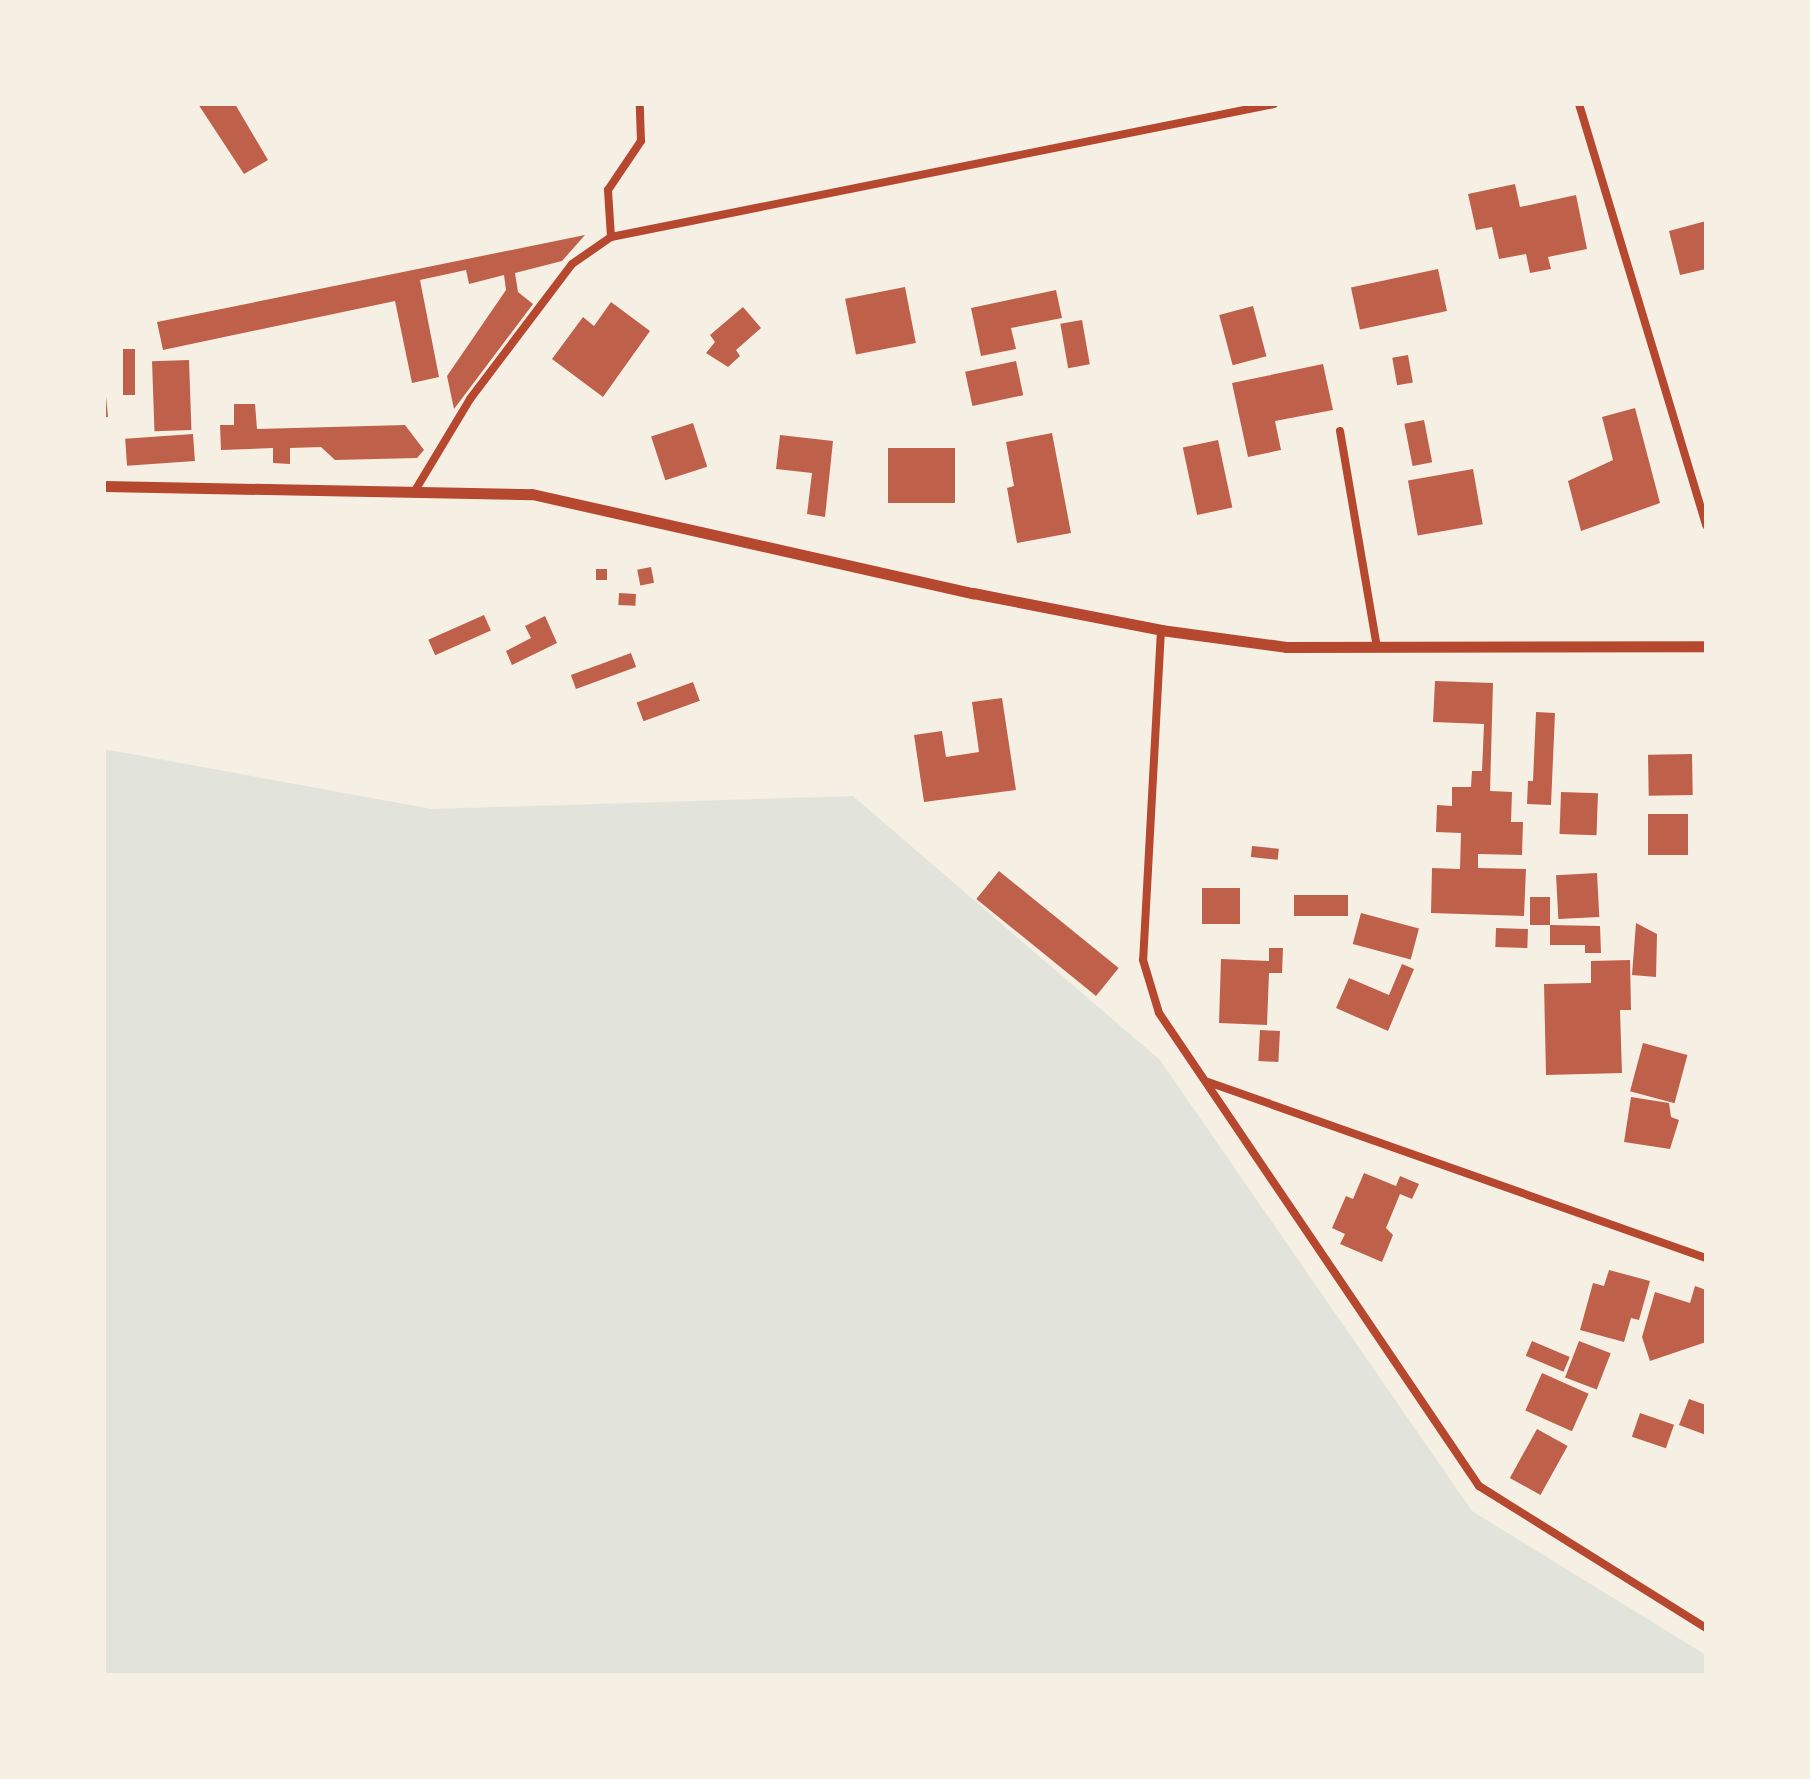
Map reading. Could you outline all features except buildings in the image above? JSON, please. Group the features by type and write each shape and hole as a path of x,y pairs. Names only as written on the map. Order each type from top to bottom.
{"street":[{"path":"611,237 608,190 641,141 640,104"},
{"path":"416,489 470,399 572,264 611,237 1274,104"},
{"path":"1579,104 1706,525"},
{"path":"1340,431 1377,647"},
{"path":"104,486 416,489 532,494 1161,630 1286,647 1591,643 1706,646"},
{"path":"1161,630 1143,960 1159,1013 1479,1486 1706,1628"},
{"path":"1207,1082 1706,1258"}],"shaded area":[{"path":"104,749 432,809 853,796 1160,1060 1472,1511 1706,1655 1706,1675 104,1675"}]}
